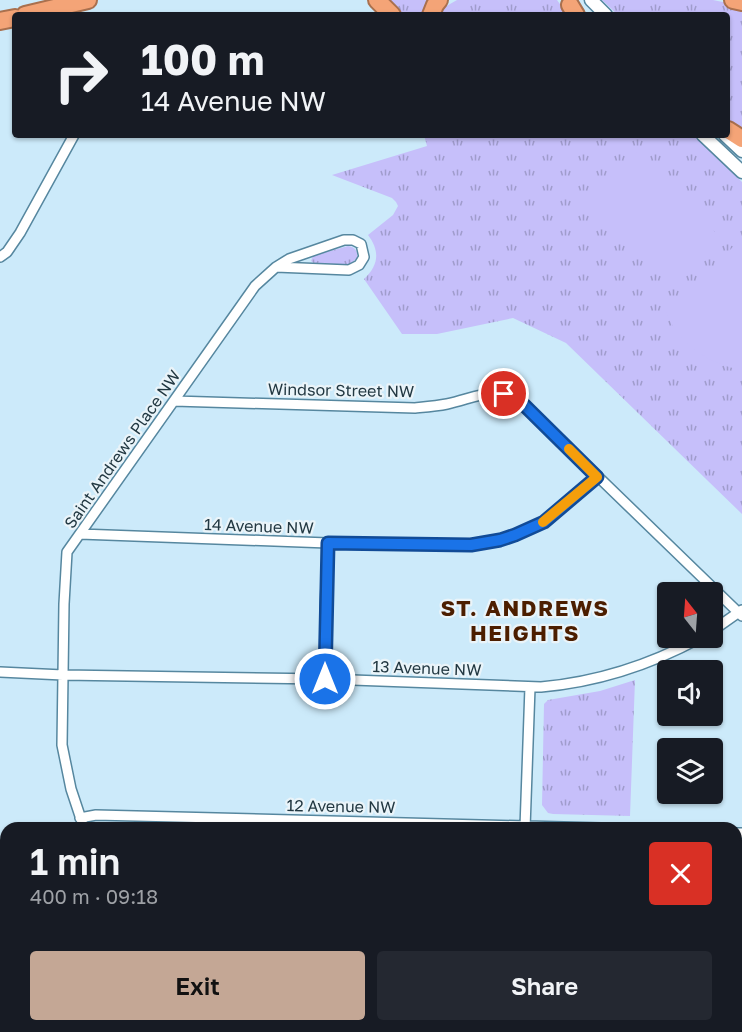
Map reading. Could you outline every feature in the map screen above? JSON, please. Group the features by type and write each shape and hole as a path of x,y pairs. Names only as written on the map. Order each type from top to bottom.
{"highway":[{"path":"38,12 88,0"},
{"path":"377,0 389,12"},
{"path":"733,0 742,2"}],"street":[{"path":"591,0 603,12"},
{"path":"0,257 7,252 20,232 72,138"},
{"path":"707,138 742,172"},
{"path":"728,138 742,151"},
{"name":"Saint Andrews Place NW","path":"82,822 71,789 62,745 67,552 255,286 276,267 289,259 344,240 353,240 361,244 364,257 359,265 349,270 276,267"},
{"name":"Windsor Street NW","path":"174,401 415,408 447,404 482,394 504,394 523,404 741,613"},
{"name":"14 Avenue NW","path":"80,534 328,543 471,545 500,540 544,522 597,477"},
{"path":"325,679 328,543"},
{"path":"723,624 741,613"},
{"name":"13 Avenue NW","path":"0,672 325,679 531,687 593,680 638,666 681,648"},
{"path":"525,822 531,687"},
{"name":"12 Avenue NW","path":"81,818 96,815 346,822"}],"green space":[{"path":"384,0 433,0 427,12 395,12"},
{"path":"457,0 557,0 566,12 441,12 443,8"},
{"path":"602,0 713,0 742,6 742,131 730,122 730,12 615,12"},
{"path":"425,138 697,138 742,182 742,514 566,343 513,318 437,334 402,334 364,279 373,268 376,258 375,247 368,235 393,215 398,206 392,198 332,175 427,146"},
{"path":"636,152 720,237 670,286 586,200"},
{"path":"742,238 742,370 717,363 694,349 679,334 666,313"},
{"path":"348,246 354,248 357,253 357,258 350,264 315,264 311,261 313,256"},
{"path":"635,680 630,816 548,813 542,805 544,704 548,700 600,691"}],"slow traffic":[{"path":"543,522 597,477 569,449"}],"district":[{"name":"ST. ANDREWS HEIGHTS","path":"525,620"}],"route":[{"path":"325,679 328,543 471,545 500,540 544,522 597,477 523,404 504,394"}]}
